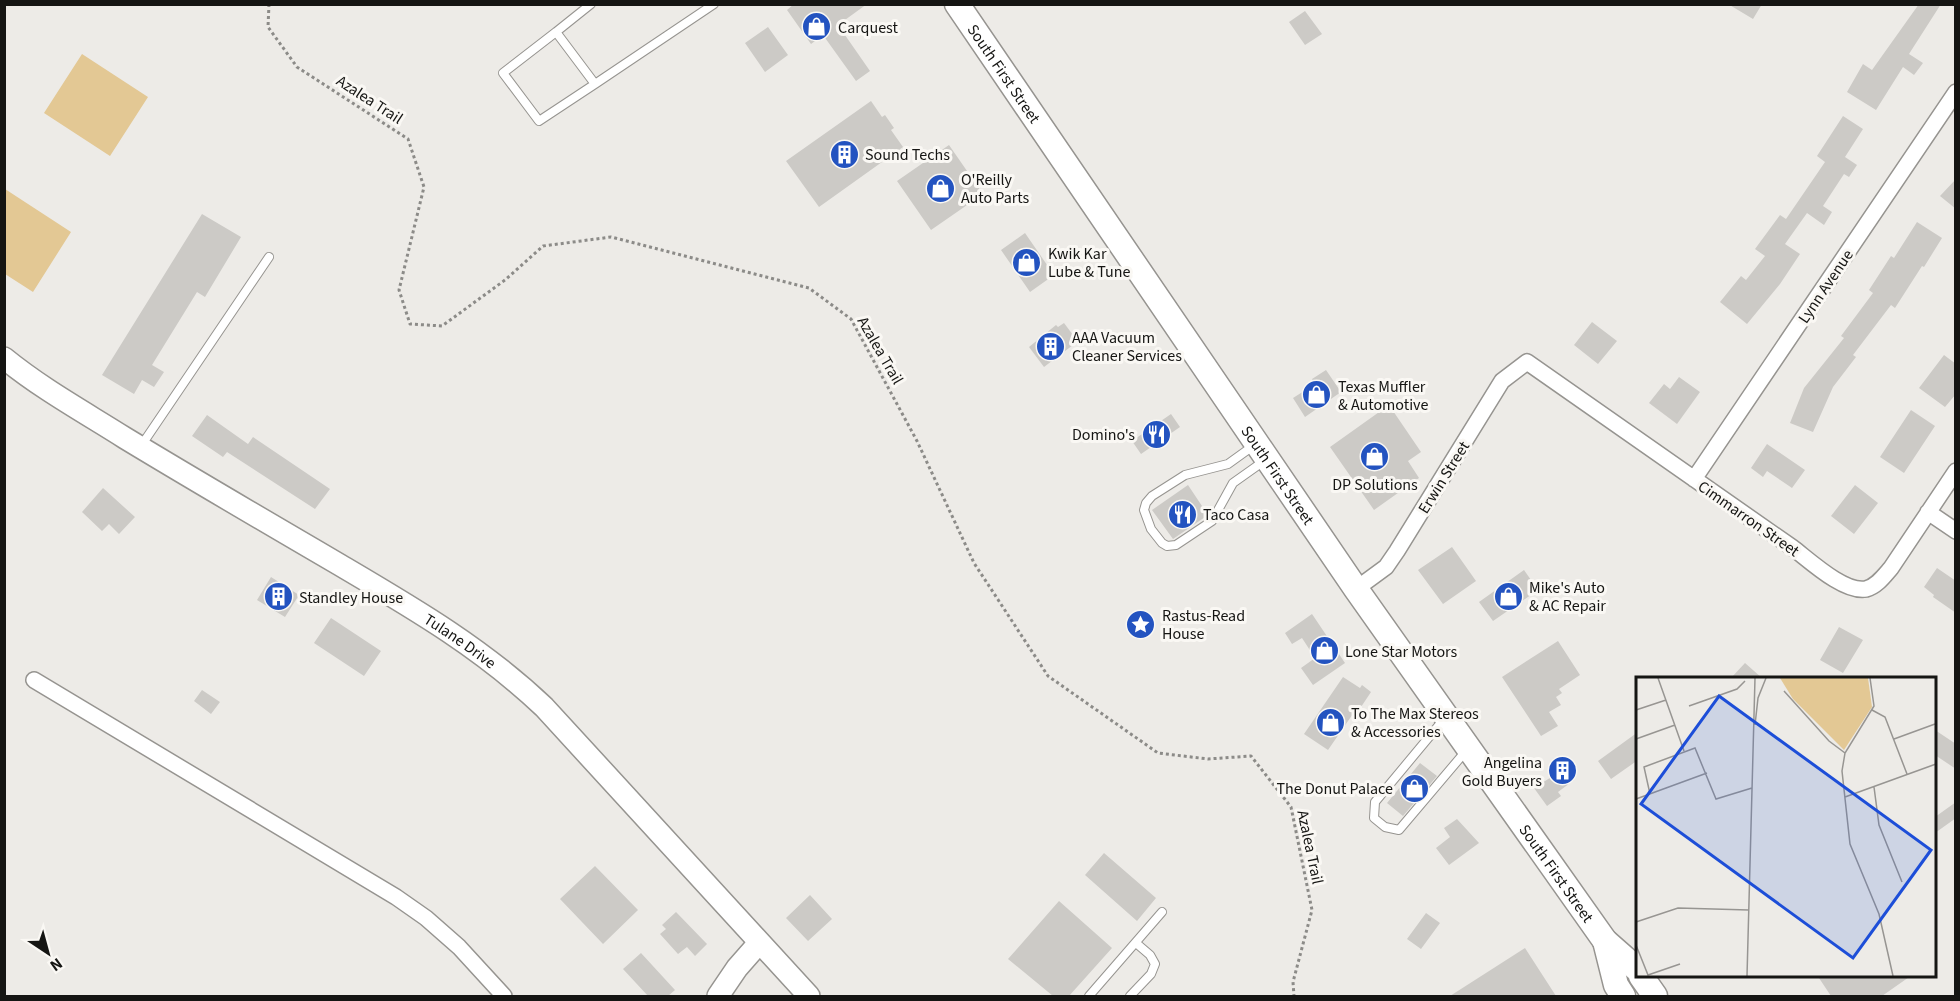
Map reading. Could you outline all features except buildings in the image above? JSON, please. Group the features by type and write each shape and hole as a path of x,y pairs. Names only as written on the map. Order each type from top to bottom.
{"main road":[{"name":"South First Street","path":"965,12 1356,589 1605,941 1636,968"},
{"name":"South First Street","path":"1605,941 1616,985 1623,996"},
{"path":"1642,977 1655,996"}],"street":[{"name":"Lynn Avenue","path":"1694,479 1953,102"},
{"name":"Tulane Drive","path":"4,358 34,382 140,447 457,635 518,682 544,707 809,996"},
{"name":"Cimmarron Street","path":"1527,362 1833,578 1853,587 1865,589 1880,581 1928,512"},
{"name":"Erwin Street","path":"1356,589 1386,567 1502,381 1527,362"},
{"path":"1956,471 1928,512 1956,531"},
{"path":"34,680 396,897 426,918 459,947 504,996"},
{"path":"718,996 737,968 759,943"}],"lane":[{"path":"591,4 503,73 539,121 714,4"},
{"path":"556,32 595,84"},
{"path":"140,447 269,257"},
{"path":"1263,451 1233,483 1212,521 1176,545 1167,546 1162,543 1151,529 1144,510 1152,496 1185,475 1228,464 1263,451"},
{"path":"1447,716 1375,802 1374,818 1385,827 1399,830 1469,747"},
{"path":"1089,996 1162,912"},
{"path":"1130,996 1151,974 1155,964 1150,954 1136,943"}],"path":[{"name":"Azalea Trail","path":"269,4 268,27 297,67 408,139 424,187 399,290 410,324 442,326 506,280 543,246 611,237 809,288 851,319 917,441 974,562 1048,675 1158,753 1208,759 1251,756 1291,807 1312,910 1293,982 1294,996"}],"shaded area":[{"path":"82,54 148,97 110,156 44,113"},
{"path":"5,189 71,232 33,292 5,274"}],"place":[{"name":"Carquest","path":"817,27"},
{"name":"Sound Techs","path":"844,154"},
{"name":"O'Reilly Auto Parts","path":"940,188"},
{"name":"Kwik Kar Lube & Tune","path":"1027,262"},
{"name":"AAA Vacuum Cleaner Services","path":"1051,346"},
{"name":"Texas Muffler & Automotive","path":"1317,395"},
{"name":"Domino's","path":"1156,434"},
{"name":"DP Solutions","path":"1375,456"},
{"name":"Taco Casa","path":"1182,514"},
{"name":"Mike's Auto & AC Repair","path":"1508,596"},
{"name":"Standley House","path":"278,597"},
{"name":"Rastus-Read House","path":"1141,624"},
{"name":"Lone Star Motors","path":"1324,651"},
{"name":"To The Max Stereos & Accessories","path":"1330,722"},
{"name":"Angelina Gold Buyers","path":"1563,771"},
{"name":"The Donut Palace","path":"1414,788"}]}
